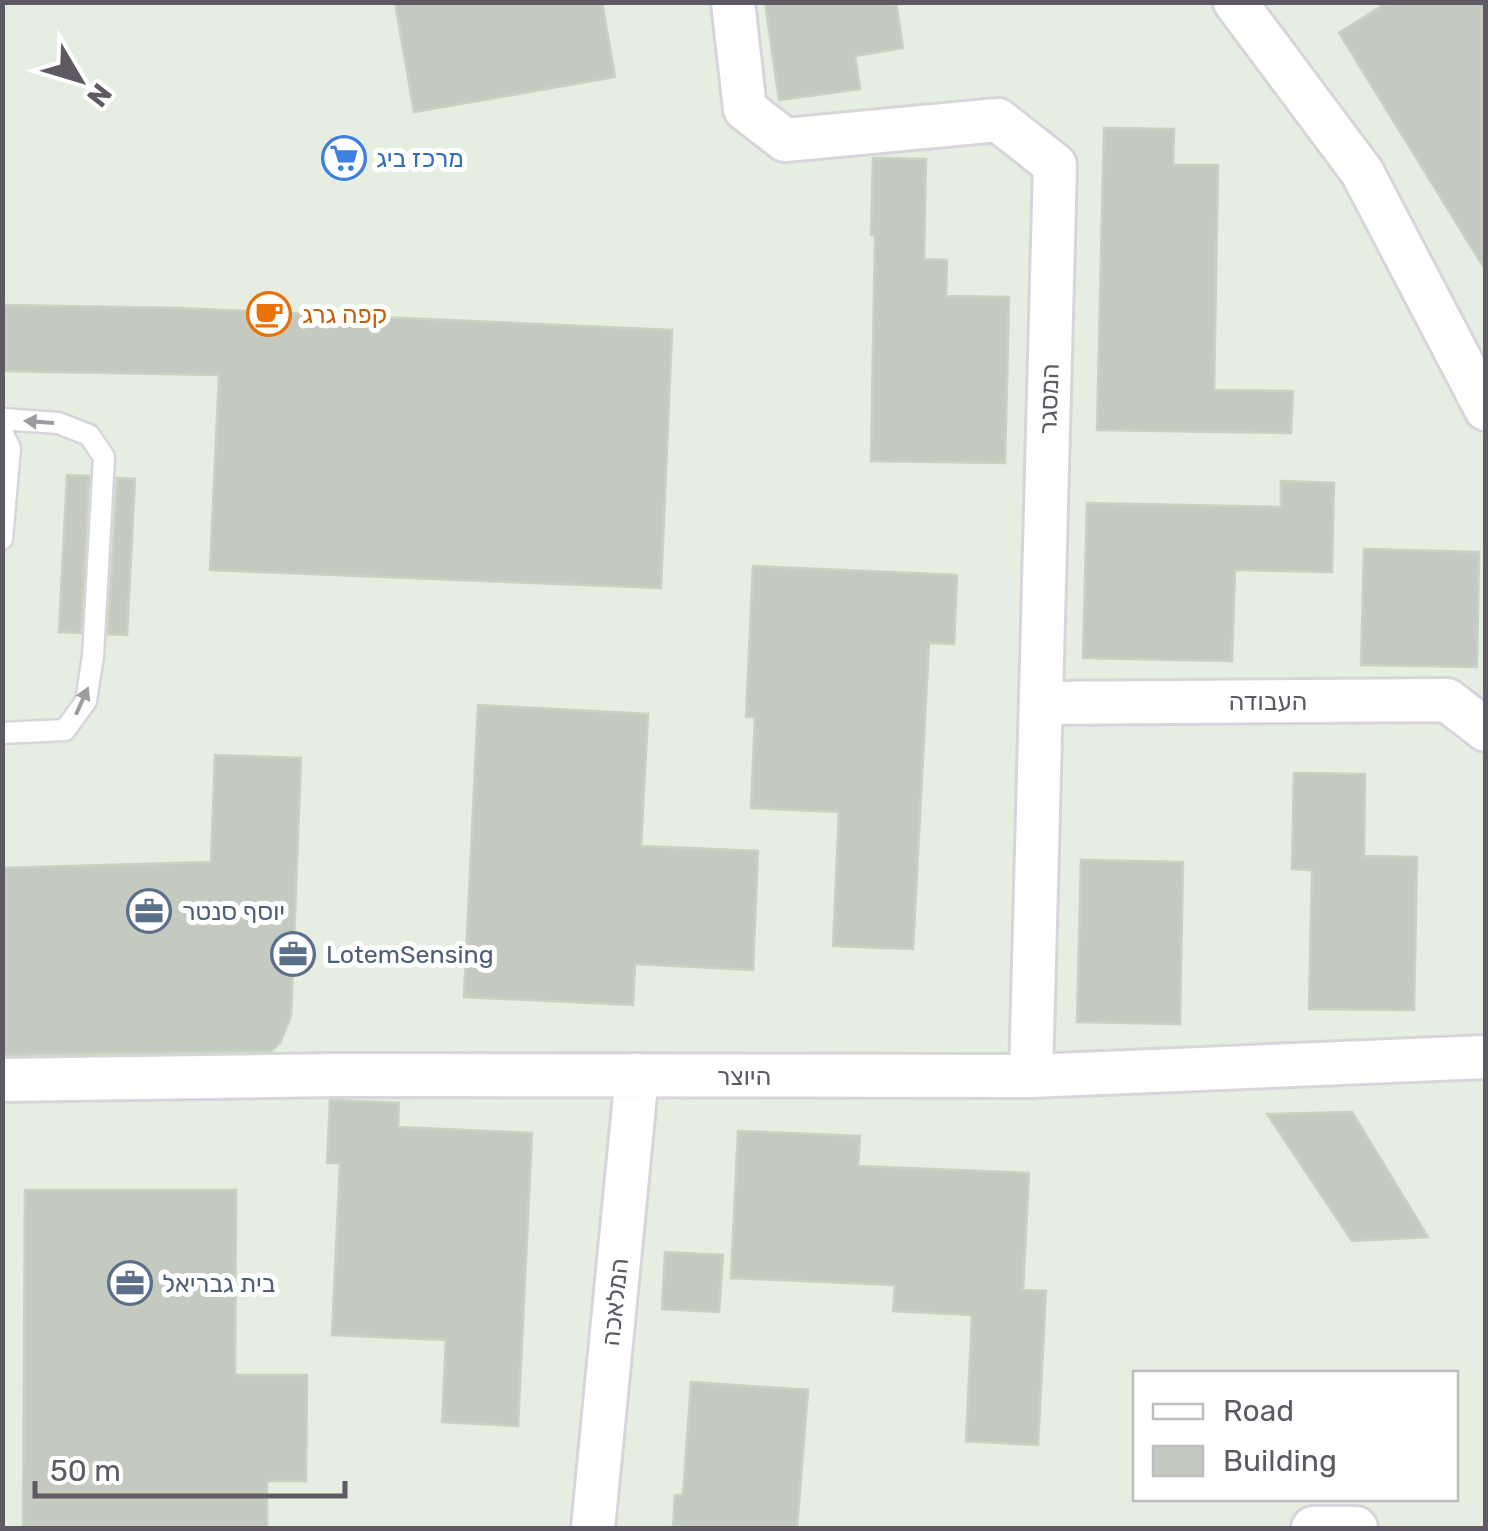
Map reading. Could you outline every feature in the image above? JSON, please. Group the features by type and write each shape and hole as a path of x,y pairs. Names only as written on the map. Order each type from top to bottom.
{"street":[{"name":"המסגר","path":"733,2 745,109 784,140 998,120 1055,166 1030,1076"},
{"path":"1236,2 1362,172 1486,408"},
{"name":"העבודה","path":"1040,702 1448,700 1486,730"},
{"name":"היוצר","path":"2,1080 337,1075 1030,1076 1486,1057"},
{"name":"המלאכה","path":"592,1528 637,1075"},
{"path":"1314,1528 1356,1528"}],"lane":[{"path":"2,419 58,424 89,436 104,457 93,656 86,701 65,730 2,733"},
{"path":"2,432 10,448 2,539"}],"building":[{"path":"395,2 602,2 615,77 414,112"},
{"path":"765,2 896,2 903,48 855,56 860,89 779,100"},
{"path":"1388,2 1486,2 1486,271 1339,33"},
{"path":"1104,128 1174,129 1173,165 1218,165 1214,390 1293,391 1291,433 1097,430"},
{"path":"873,158 926,159 924,259 947,260 946,296 1009,297 1005,463 871,461"},
{"path":"2,305 178,308 672,330 661,588 210,570 219,375 2,371"},
{"path":"67,475 89,476 81,633 59,632"},
{"path":"117,478 135,479 127,635 108,634"},
{"path":"1281,481 1334,483 1332,572 1235,570 1232,661 1083,658 1087,503 1281,507"},
{"path":"1364,549 1479,552 1477,667 1361,665"},
{"path":"753,566 957,575 954,644 929,643 913,949 833,946 839,812 751,808 755,717 746,717"},
{"path":"478,705 648,714 641,846 758,851 753,970 635,964 633,1005 464,997"},
{"name":"יוסף סנטר","path":"215,755 301,758 291,1016 280,1043 271,1051 2,1055 2,868 211,862"},
{"path":"1294,773 1365,774 1364,856 1417,857 1414,1010 1309,1009 1312,870 1292,869"},
{"path":"1081,860 1183,862 1180,1024 1077,1022"},
{"path":"330,1100 399,1103 398,1127 532,1133 518,1426 442,1422 446,1340 332,1335 340,1163 327,1163"},
{"path":"1352,1112 1428,1237 1352,1241 1267,1114"},
{"path":"738,1131 860,1136 858,1166 1029,1173 1023,1290 1046,1291 1038,1445 966,1441 972,1315 893,1311 895,1285 731,1278"},
{"name":"בית גבריאל","path":"25,1190 236,1190 235,1375 307,1375 306,1481 267,1481 267,1528 23,1528"},
{"path":"665,1252 723,1255 719,1312 662,1309"},
{"path":"691,1382 808,1390 797,1528 673,1528 675,1495 683,1495"}],"place":[{"name":"מרכז ביג","path":"344,158"},
{"name":"קפה גרג","path":"269,314"},
{"name":"יוסף סנטר","path":"149,911"},
{"name":"LotemSensing","path":"293,954"},
{"name":"בית גבריאל","path":"130,1283"}]}
